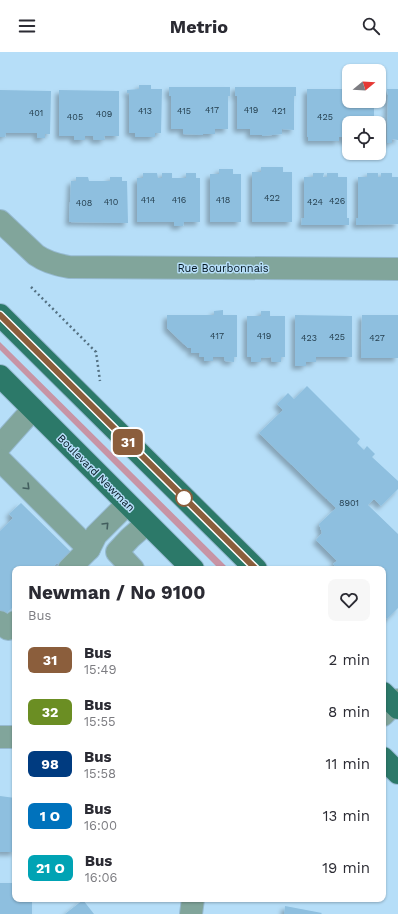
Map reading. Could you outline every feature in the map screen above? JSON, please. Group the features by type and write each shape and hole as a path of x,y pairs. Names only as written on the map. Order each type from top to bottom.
{"main road":[{"path":"0,315 253,566"},
{"name":"Boulevard Newman","path":"0,376 146,524 190,566"},
{"path":"386,761 398,773"}],"street":[{"name":"Rue Bourbonnais","path":"0,221 28,249 42,259 64,266 398,269"},
{"path":"0,446 33,409"},
{"path":"0,460 89,549"},
{"path":"72,566 89,549 96,535 127,504"},
{"path":"130,566 117,552 146,524"},
{"path":"0,622 8,629 12,625"},
{"path":"0,737 12,737"},
{"path":"191,914 193,902"}],"path":[{"path":"31,287 96,352 101,385"}],"shaded area":[{"path":"0,342 226,566 216,566 0,350"}],"building":[{"path":"139,85 151,85 151,89 162,89 161,133 155,133 155,137 135,137 135,133 129,133 129,93 127,93 127,90 139,89"},
{"path":"169,87 230,87 230,96 228,96 228,129 215,129 215,134 203,135 183,134 183,129 171,129 171,96 169,96"},
{"path":"235,87 296,87 296,96 294,96 294,130 282,129 282,134 262,136 250,135 250,129 237,129 237,96 235,96"},
{"path":"307,89 342,89 342,108 374,108 374,116 342,116 342,137 339,137 339,141 308,141"},
{"path":"387,89 398,89 398,140 392,139 392,143 387,143"},
{"path":"0,90 51,91 50,134 45,134 45,138 37,138 37,133 6,133 5,137 0,137"},
{"path":"59,90 119,91 119,136 104,136 105,140 94,140 93,136 85,136 85,140 74,140 74,136 59,136"},
{"path":"261,167 283,167 283,172 292,172 292,222 252,222 252,172 261,172"},
{"path":"219,169 233,169 233,174 241,174 241,222 210,222 210,174 219,174"},
{"path":"143,173 157,173 158,178 162,178 162,173 172,173 172,178 186,178 186,173 196,173 196,178 200,178 200,222 184,222 183,226 174,226 174,222 137,222 137,178 143,178"},
{"path":"313,173 324,173 323,177 327,177 327,173 338,173 338,177 347,177 347,218 349,218 349,225 301,225 302,218 304,218 304,177 313,177"},
{"path":"367,173 378,173 378,177 381,177 381,173 392,173 392,177 398,177 398,224 356,225 356,218 358,218 358,177 367,177"},
{"path":"76,177 88,177 89,181 110,181 110,177 122,177 122,181 127,181 128,223 69,222 71,181 76,181"},
{"path":"223,310 223,315 237,315 237,357 234,357 234,362 225,361 224,357 213,357 213,361 204,361 204,357 199,357 200,353 191,353 191,348 188,348 167,328 167,315 214,315 214,311"},
{"path":"261,311 270,311 270,316 285,316 285,357 281,357 281,362 272,362 271,357 261,358 261,362 251,362 251,357 247,357 247,316 261,316"},
{"path":"295,315 352,316 352,357 316,357 316,362 306,362 306,366 295,366"},
{"path":"362,315 398,315 398,358 361,358"},
{"path":"307,386 360,439 357,443 364,450 367,446 375,454 372,457 398,481 398,489 381,506 374,499 368,505 398,534 398,608 387,619 386,566 335,566 333,564 337,561 316,540 322,533 319,524 336,508 259,433 283,410 277,404 288,393 294,399"},
{"path":"21,503 73,554 60,566 57,563 54,566 12,566 12,608 4,616 0,612 0,531 13,518 9,514"},
{"path":"0,796 12,798 12,852 0,852"},
{"path":"0,883 12,883 12,902 32,902 32,914 0,914"},
{"path":"80,902 85,902 94,914 65,914"},
{"path":"285,906 322,913 284,914"}],"bus line":[{"name":"31","path":"0,315 253,566"}]}
